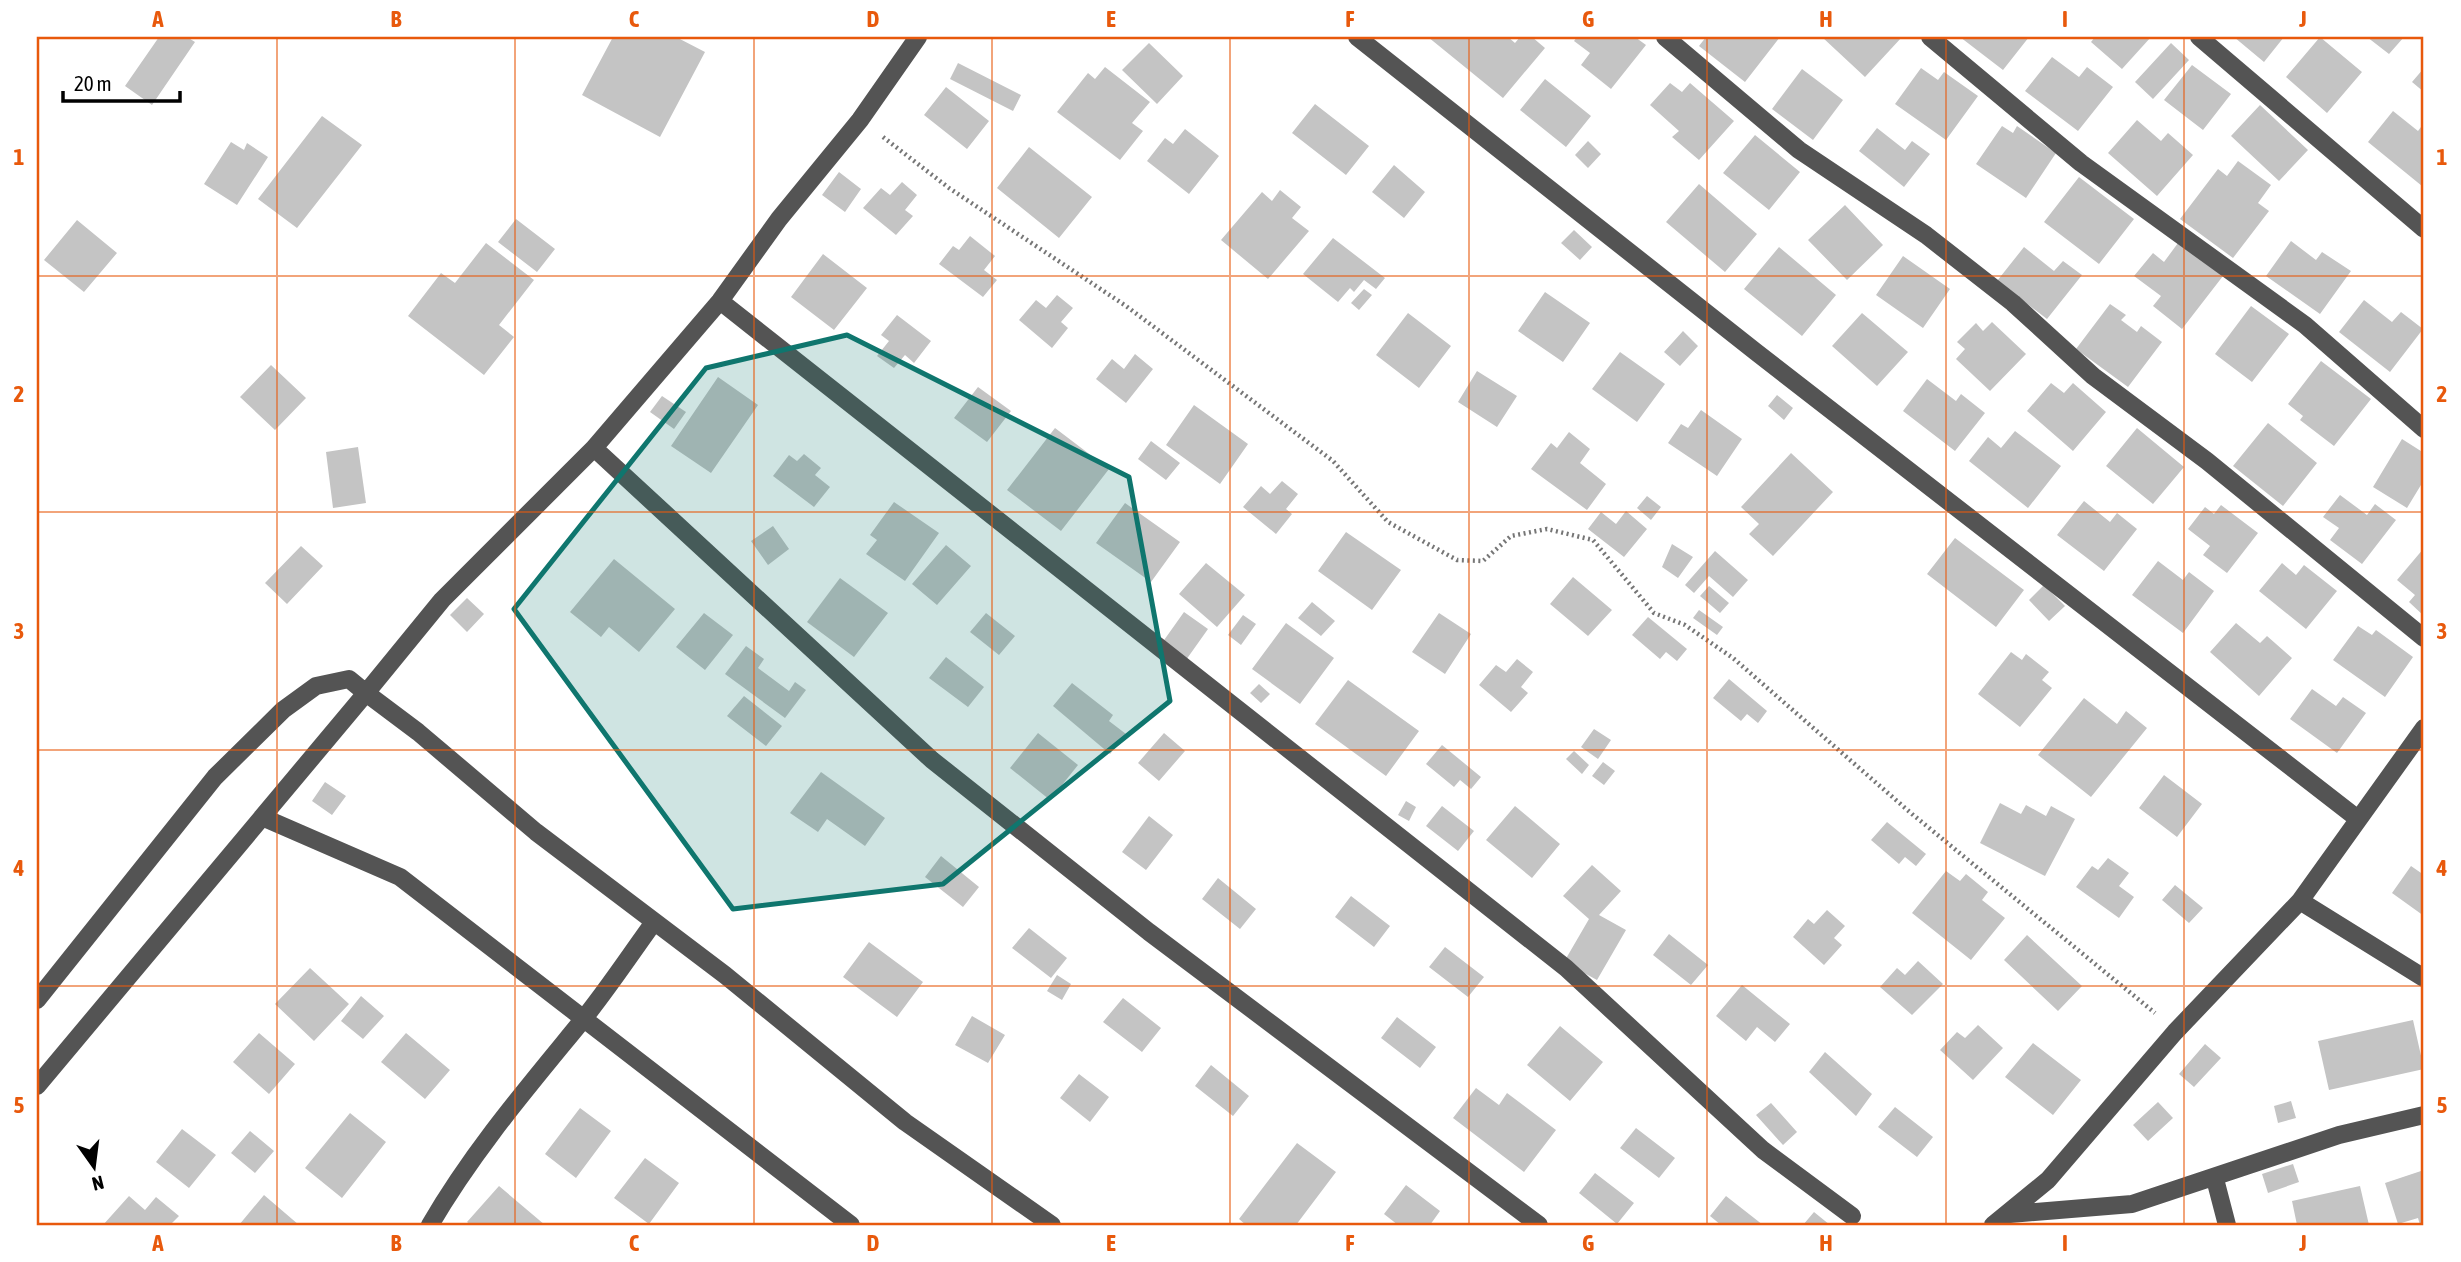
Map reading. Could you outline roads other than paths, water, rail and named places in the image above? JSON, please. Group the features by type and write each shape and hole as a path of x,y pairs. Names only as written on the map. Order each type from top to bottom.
{"street":[{"path":"37,1086 442,600 594,448 720,301 779,219 860,120 918,37"},
{"path":"1357,37 1756,352 2358,819"},
{"path":"1665,37 1800,150 1926,235 2013,303 2093,376 2207,461 2424,638"},
{"path":"1930,37 2081,163 2305,325 2424,429"},
{"path":"2199,37 2424,229"},
{"path":"720,301 1566,968 1763,1150 1852,1216"},
{"path":"594,448 932,760 1149,932 1486,1188 1539,1225"},
{"path":"37,1000 215,778 283,710 316,686 349,679 418,732 536,832 654,922 905,1122 1052,1225"},
{"path":"1993,1225 2010,1214 2048,1180 2175,1032 2300,901 2424,728"},
{"path":"262,817 400,877 851,1225"},
{"path":"2300,901 2424,978"},
{"path":"430,1225 456,1180 512,1104 583,1020 654,922"},
{"path":"2010,1214 2132,1204 2214,1179 2339,1135 2424,1115"},
{"path":"2214,1179 2227,1225"}]}
